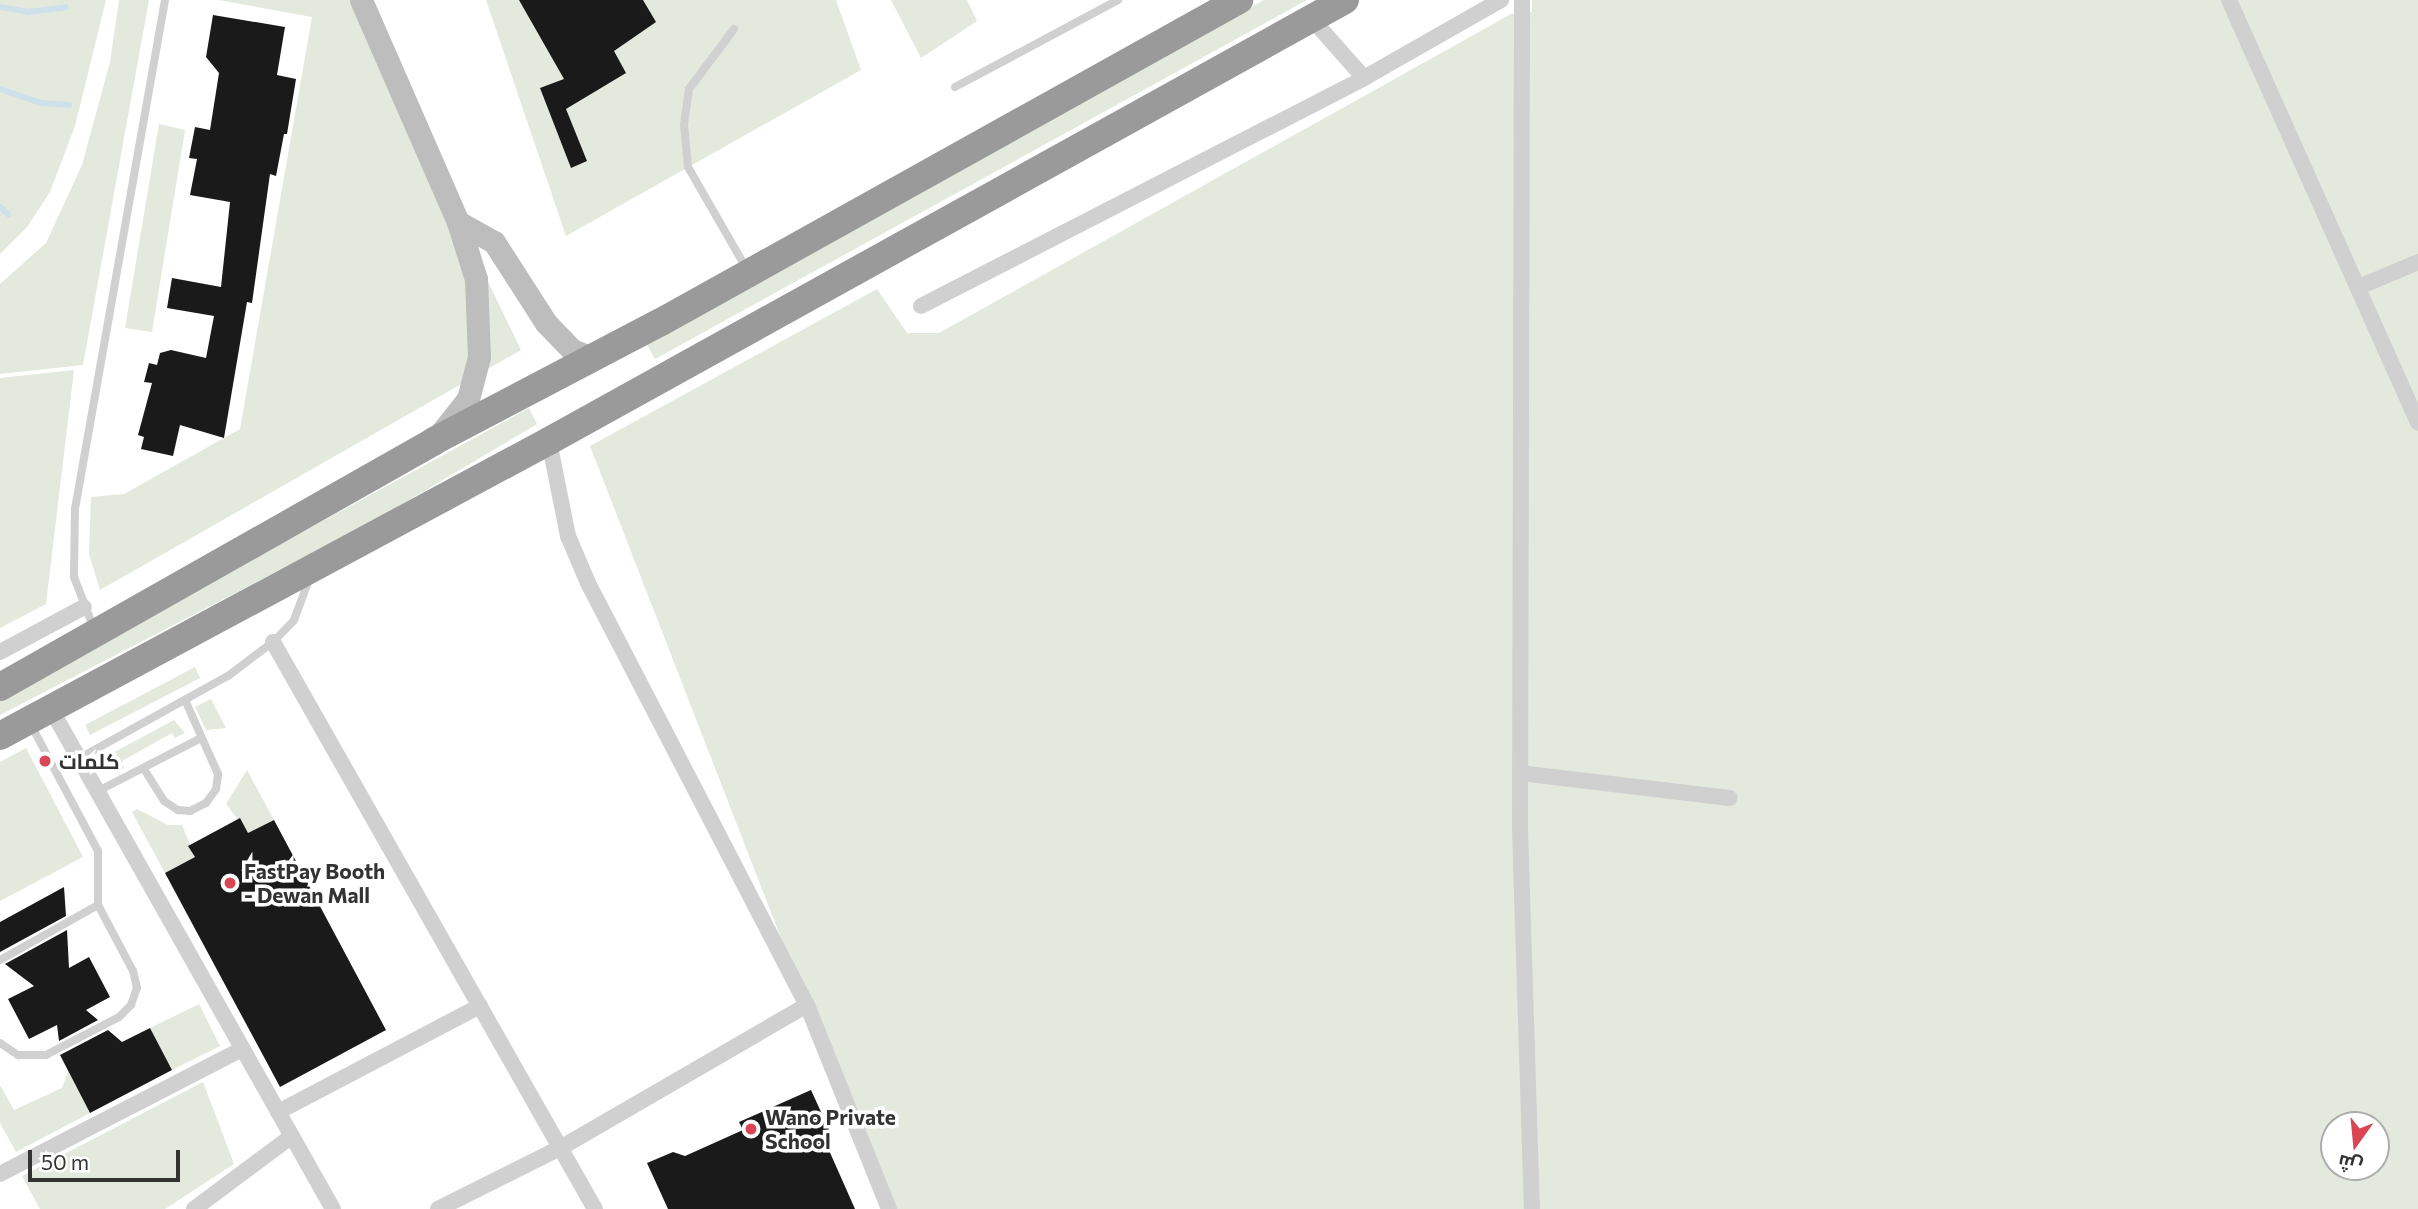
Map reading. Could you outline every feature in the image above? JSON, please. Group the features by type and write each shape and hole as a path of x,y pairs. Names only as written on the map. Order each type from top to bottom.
{"highway":[{"path":"0,736 549,441 1345,0"},
{"path":"0,687 97,635 434,441 750,273 1223,4"}],"street":[{"path":"361,0 458,222 476,278 479,357 468,399 434,441"},
{"path":"921,306 1364,78 1501,0"},
{"path":"1522,0 1520,773 1532,1209"},
{"path":"2229,0 2418,423"},
{"path":"1311,19 1364,78"},
{"path":"458,222 494,242 546,323 572,350 592,358"},
{"path":"2359,287 2418,262"},
{"path":"549,441 568,536 588,583 807,1005 889,1209"},
{"path":"0,652 84,607"},
{"path":"273,642 595,1209"},
{"path":"39,715 78,759 98,791 334,1209"},
{"path":"1520,773 1730,798"},
{"path":"438,1209 562,1147 807,1005"},
{"path":"278,1112 480,1006"},
{"path":"0,1174 242,1049"},
{"path":"194,1209 292,1136"}],"lane":[{"path":"97,635 74,577 75,509 165,0"},
{"path":"955,87 1118,0"},
{"path":"734,29 689,89 684,125 688,167 750,273"},
{"path":"78,759 185,700 273,642 301,607 313,567"},
{"path":"144,769 164,801 177,810 190,811 205,803 216,789 218,774 199,739 185,700"},
{"path":"0,1043 18,1055 46,1055 119,1017 131,1005 137,988 134,971 98,905 98,851 39,715"},
{"path":"98,791 199,739"},
{"path":"0,960 98,905"}],"shaded area":[{"path":"0,0 106,0 75,126 50,192 27,227 0,254"},
{"path":"119,0 149,0 83,365 0,374 0,284 46,243 82,165 110,62"},
{"path":"218,0 352,0 521,350 100,590 89,554 91,497 124,494 240,429 312,17"},
{"path":"486,0 836,0 861,70 566,236"},
{"path":"891,0 967,0 977,21 921,58"},
{"path":"1264,0 1307,0 655,359 646,343"},
{"path":"1532,0 2418,0 2418,1209 892,1209 807,1005 590,446 877,289 907,333 939,333 1511,14 1532,12"},
{"path":"159,124 185,130 152,332 125,328"},
{"path":"74,370 46,604 0,628 0,378"},
{"path":"529,408 537,424 372,522 0,715 0,698"},
{"path":"195,667 200,678 90,735 85,725"},
{"path":"211,699 226,728 206,730 195,707"},
{"path":"174,720 185,733 175,738 172,733 122,761 124,768 115,772 107,756"},
{"path":"26,748 83,857 0,901 0,762"},
{"path":"247,770 274,820 248,833 226,804"},
{"path":"137,809 168,825 182,825 195,857 165,873 132,812"},
{"path":"199,1004 220,1046 172,1070 150,1028"},
{"path":"68,1071 90,1113 16,1152 0,1123 0,1085 14,1110 62,1088"},
{"path":"203,1082 234,1164 165,1209 40,1209 22,1176"}],"building":[{"path":"519,0 643,0 656,22 614,51 626,73 566,109 587,161 571,168 540,88 564,79"},
{"path":"213,15 285,27 277,75 296,79 287,134 284,134 276,176 270,174 252,303 247,302 224,438 180,425 173,456 141,449 144,437 138,435 152,383 144,382 149,363 157,365 160,353 171,350 206,358 214,316 167,308 172,278 221,287 230,202 190,195 197,159 189,158 195,127 210,130 219,73 206,57"},
{"path":"240,818 248,833 274,820 386,1030 280,1087 165,873 195,857 188,846"},
{"path":"64,887 66,916 0,952 0,922"},
{"path":"67,930 69,968 89,957 110,997 86,1010 98,1020 59,1041 57,1025 29,1039 8,999 34,986 5,964"},
{"path":"150,1028 172,1070 90,1113 60,1055 108,1030 122,1042"},
{"path":"811,1090 832,1136 824,1139 855,1209 668,1209 647,1163 673,1152 685,1156 743,1130 739,1122"}],"waterway":[{"path":"0,7 28,12 66,7"},
{"path":"0,89 41,103 69,105"},
{"path":"0,207 8,214"}],"place":[{"name":"كلمات","path":"45,761"},
{"name":"FastPay Booth - Dewan Mall","path":"230,883"},
{"name":"Wano Private School","path":"751,1129"}]}
